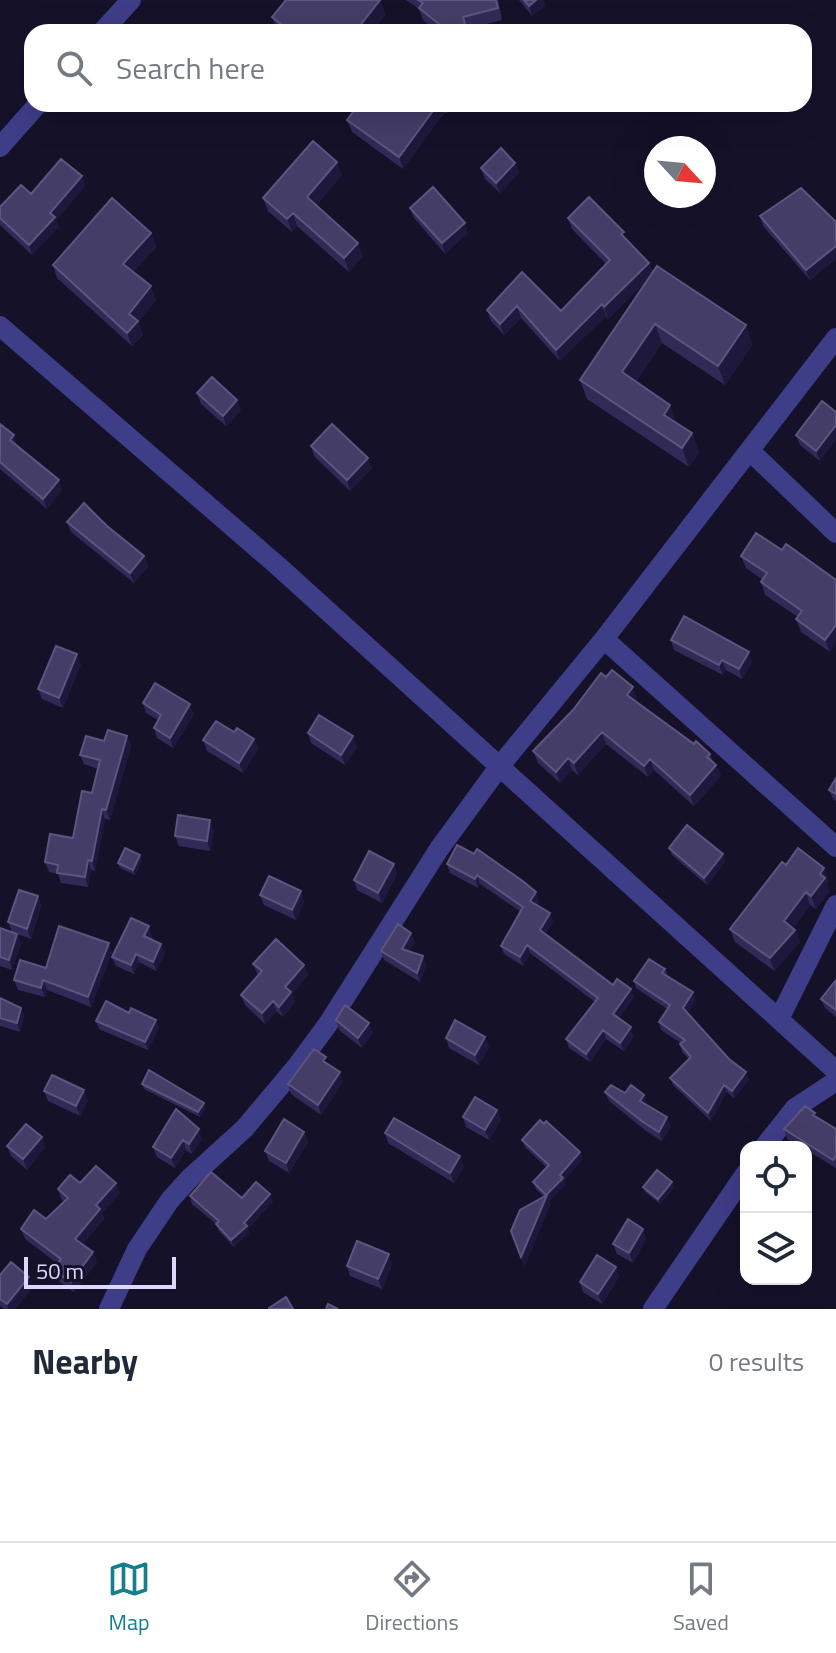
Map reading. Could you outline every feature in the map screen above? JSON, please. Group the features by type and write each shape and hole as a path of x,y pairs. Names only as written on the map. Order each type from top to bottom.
{"street":[{"path":"109,24 131,0"},
{"path":"0,147 31,112"},
{"path":"0,326 278,566 836,1071"},
{"path":"109,1309 137,1249 170,1200 245,1128 297,1066 328,1024 439,849 499,767 604,639 836,338"},
{"path":"750,451 836,533"},
{"path":"604,639 836,847"},
{"path":"779,1019 836,905"},
{"path":"769,1141 795,1108 836,1081"},
{"path":"653,1309 740,1182"}],"building":[{"path":"286,0 380,0 361,24 281,24 272,17"},
{"path":"418,0 496,0 498,8 463,17 465,24 439,24 419,8 423,3"},
{"path":"353,112 432,112 399,157 347,120"},
{"path":"313,141 337,162 307,197 358,243 344,258 293,213 287,219 263,198"},
{"path":"501,148 515,163 496,183 481,168"},
{"path":"61,159 82,176 50,213 55,217 29,245 0,218 0,207 21,185 31,194"},
{"path":"433,187 465,223 442,243 410,208"},
{"path":"801,188 836,222 836,246 806,270 760,216"},
{"path":"589,197 649,263 556,350 517,306 500,324 487,310 522,272 561,311 610,260 568,218"},
{"path":"112,198 151,233 123,264 151,286 129,314 138,321 127,333 53,265"},
{"path":"657,266 746,325 718,366 655,324 622,372 670,405 664,415 692,433 682,448 580,380"},
{"path":"212,377 237,400 223,416 197,393"},
{"path":"822,401 836,412 836,425 816,451 796,435"},
{"path":"0,424 14,435 10,440 59,480 43,499 0,462"},
{"path":"332,424 368,458 347,480 311,446"},
{"path":"84,503 144,556 130,573 67,522"},
{"path":"756,533 782,550 786,544 836,580 836,625 825,640 796,619 802,611 761,582 767,573 741,556"},
{"path":"684,616 749,652 739,669 722,660 719,665 671,640"},
{"path":"56,646 77,654 59,698 38,689"},
{"path":"612,670 633,687 627,695 694,744 696,741 710,754 707,757 716,765 690,795 650,759 644,766 602,732 574,763 568,758 556,772 533,751 573,710 601,673 606,677"},
{"path":"155,683 190,704 170,738 154,728 161,715 143,703"},
{"path":"319,715 353,736 341,755 308,733"},
{"path":"216,721 234,732 237,728 254,739 239,763 203,740"},
{"path":"108,730 127,736 106,810 102,809 92,861 88,860 85,877 57,873 58,865 45,862 50,834 73,838 82,791 92,793 100,760 80,755 86,736 104,741"},
{"path":"836,778 836,794 829,790"},
{"path":"178,815 210,820 207,841 175,836"},
{"path":"687,825 723,854 704,878 669,848"},
{"path":"457,845 474,854 477,849 524,882 536,892 530,901 550,913 540,930 613,985 617,979 631,989 613,1014 631,1027 620,1043 603,1030 586,1054 566,1039 598,998 527,945 520,957 501,946 523,907 477,875 475,879 447,864"},
{"path":"125,848 140,855 133,870 118,863"},
{"path":"798,848 824,868 820,874 825,878 811,896 806,892 784,921 795,930 770,958 730,929 782,862 786,865"},
{"path":"369,851 394,864 378,893 354,880"},
{"path":"269,876 301,891 292,910 260,895"},
{"path":"19,890 38,896 27,929 8,922"},
{"path":"131,918 149,926 144,936 161,944 153,962 136,954 131,965 112,957"},
{"path":"398,924 411,933 402,949 423,956 417,973 381,951"},
{"path":"59,926 109,943 88,997 43,980 41,988 14,980 20,960 46,968"},
{"path":"0,928 17,934 9,960 0,957"},
{"path":"276,939 304,965 285,987 291,992 279,1007 273,1001 262,1013 241,995 262,971 253,964"},
{"path":"649,959 665,969 662,973 693,992 683,1008 729,1059 746,1072 732,1091 724,1085 708,1113 670,1078 691,1057 680,1044 685,1040 659,1022 670,1005 634,981"},
{"path":"836,980 836,1010 821,999"},
{"path":"0,998 21,1008 17,1023 0,1018"},
{"path":"106,1001 129,1013 131,1008 156,1020 145,1042 96,1021"},
{"path":"345,1005 369,1023 358,1038 336,1020"},
{"path":"455,1020 485,1037 475,1055 446,1038"},
{"path":"314,1049 326,1057 323,1061 340,1072 318,1105 288,1084"},
{"path":"149,1070 204,1103 198,1112 142,1084"},
{"path":"52,1075 84,1090 76,1106 44,1091"},
{"path":"611,1085 625,1093 631,1085 644,1095 640,1101 667,1117 659,1132 605,1092"},
{"path":"475,1097 497,1110 485,1130 463,1117"},
{"path":"805,1106 815,1113 813,1115 836,1129 836,1156 833,1160 812,1147 812,1141 803,1141 784,1129"},
{"path":"176,1109 199,1129 189,1144 183,1140 171,1158 153,1147"},
{"path":"394,1118 460,1156 450,1173 385,1133"},
{"path":"284,1119 304,1132 286,1163 265,1151"},
{"path":"540,1120 544,1124 546,1121 580,1152 560,1175 563,1178 546,1195 533,1182 549,1165 522,1140"},
{"path":"26,1124 42,1137 23,1159 7,1146"},
{"path":"96,1166 116,1183 96,1205 100,1209 75,1239 93,1252 71,1282 53,1270 61,1259 21,1229 34,1210 46,1219 68,1198 58,1189 70,1175 80,1183"},
{"path":"657,1170 672,1182 658,1199 643,1187"},
{"path":"211,1172 242,1198 256,1182 270,1194 244,1223 247,1226 231,1240 216,1224 219,1221 190,1196"},
{"path":"547,1195 521,1257 511,1231 520,1210"},
{"path":"628,1219 643,1229 629,1253 613,1244"},
{"path":"357,1241 389,1254 378,1279 347,1266"},
{"path":"597,1255 616,1267 598,1294 580,1282"},
{"path":"11,1262 29,1277 7,1304 0,1299 0,1275"},
{"path":"286,1297 293,1309 269,1309 269,1308"}]}
